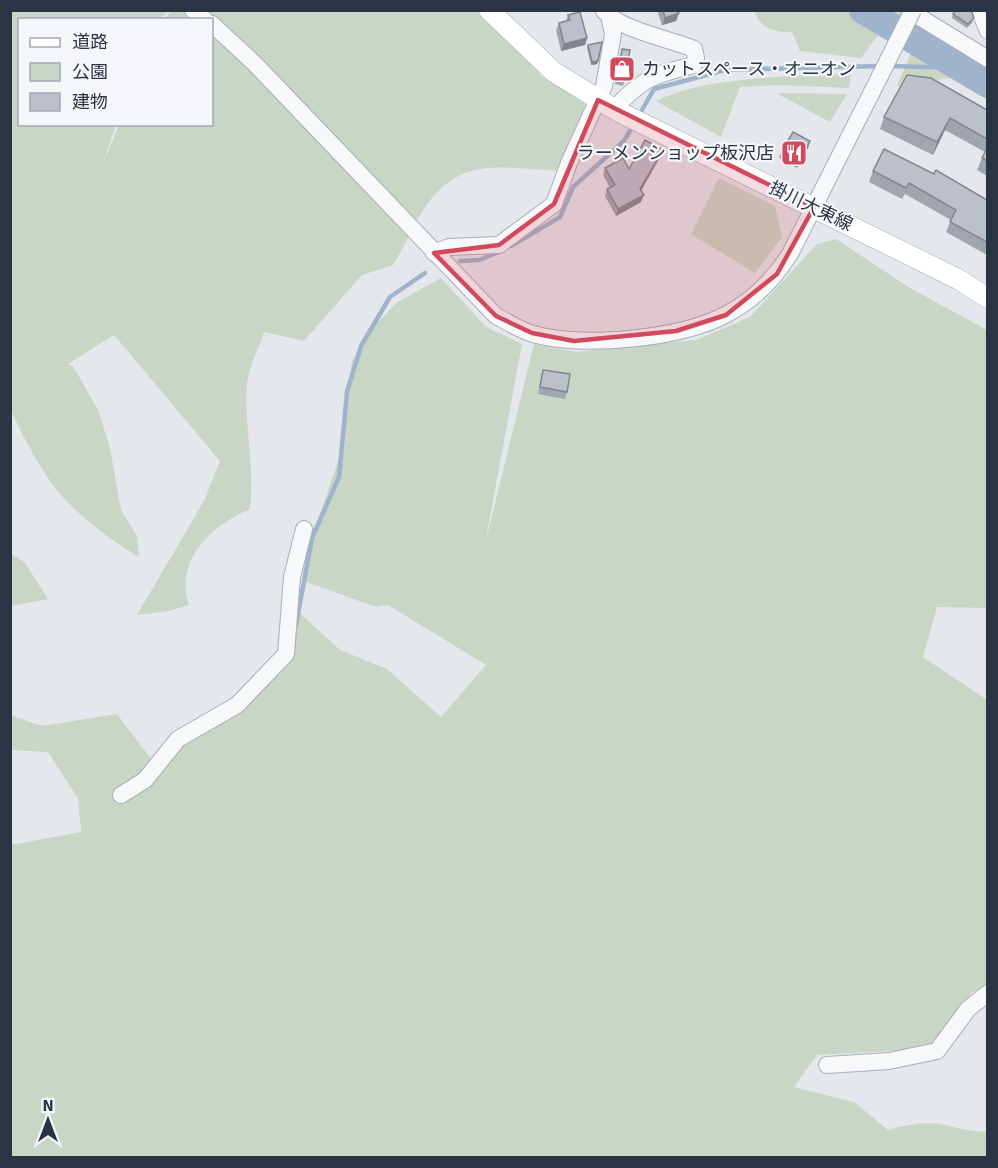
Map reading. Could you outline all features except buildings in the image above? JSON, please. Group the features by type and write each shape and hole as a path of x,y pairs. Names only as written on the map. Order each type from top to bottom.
{"main road":[{"name":"掛川大東線","path":"489,10 554,72 610,107 958,279 987,298"}],"street":[{"path":"213,25 255,64 496,316 532,333 574,341 630,339 681,330 726,315 752,298 777,274 814,207 911,10 987,59"},
{"path":"979,10 987,31"},
{"path":"606,14 613,34 611,57 604,86 610,107"},
{"path":"434,253 449,248 500,245 554,204 569,163 610,107 642,81 657,74 694,65 696,58 694,49 606,14"},
{"path":"122,795 145,780 178,739 237,705 286,654 292,577 304,529"},
{"path":"827,1065 889,1061 937,1052 968,1009 987,993"}],"highlighted area":[{"path":"598,100 814,207 777,274 726,315 676,331 574,341 532,333 496,316 434,253 499,245 554,204"}],"green space":[{"path":"10,11 168,11 162,18 18,18 18,126 116,126 103,163 119,126 213,126 213,18 165,18 172,11 479,11 543,77 584,103 585,108 559,171 498,168 464,173 434,195 420,215 393,265 362,275 304,341 264,332 247,385 250,509 222,525 199,546 191,560 187,574 186,589 189,605 169,611 137,615 204,501 220,461 114,335 68,364 73,366 98,410 110,448 121,510 137,536 139,557 99,530 63,497 34,455 11,410"},
{"path":"754,11 895,11 987,67 987,99 950,78 897,86 913,48 881,31 861,58 800,51 792,32 764,26"},
{"path":"851,74 849,88 777,85 740,87 721,137 656,101 676,93 724,82"},
{"path":"776,93 847,94 830,122"},
{"path":"719,178 775,206 782,237 755,273 691,234"},
{"path":"836,239 910,288 987,330 987,608 937,607 923,657 987,700 987,987 972,992 931,1049 817,1055 794,1087 854,1102 888,1130 931,1123 971,1131 987,1131 987,1157 11,1157 11,845 81,832 78,798 48,752 11,750 10,715 42,726 117,714 151,759 237,705 286,655 291,605 340,650 387,669 441,717 486,665 388,605 376,607 306,582 309,547 339,458 352,361 369,332 396,303 441,278 486,327 522,344 485,544 534,344 576,352 696,340 750,317 817,244"},
{"path":"10,553 25,563 48,599 11,606"}],"waterway":[{"path":"863,10 988,84"},
{"path":"638,117 654,89 725,70 881,66"},
{"path":"889,66 961,68"},
{"path":"511,246 560,217 573,187 624,141 634,124"},
{"path":"460,261 479,260 501,251"},
{"path":"296,625 312,538 339,477 347,392 361,346 390,297 425,273"}],"place":[{"name":"カットスペース・オニオン","path":"622,69"},
{"name":"ラーメンショップ板沢店","path":"794,153"}]}
